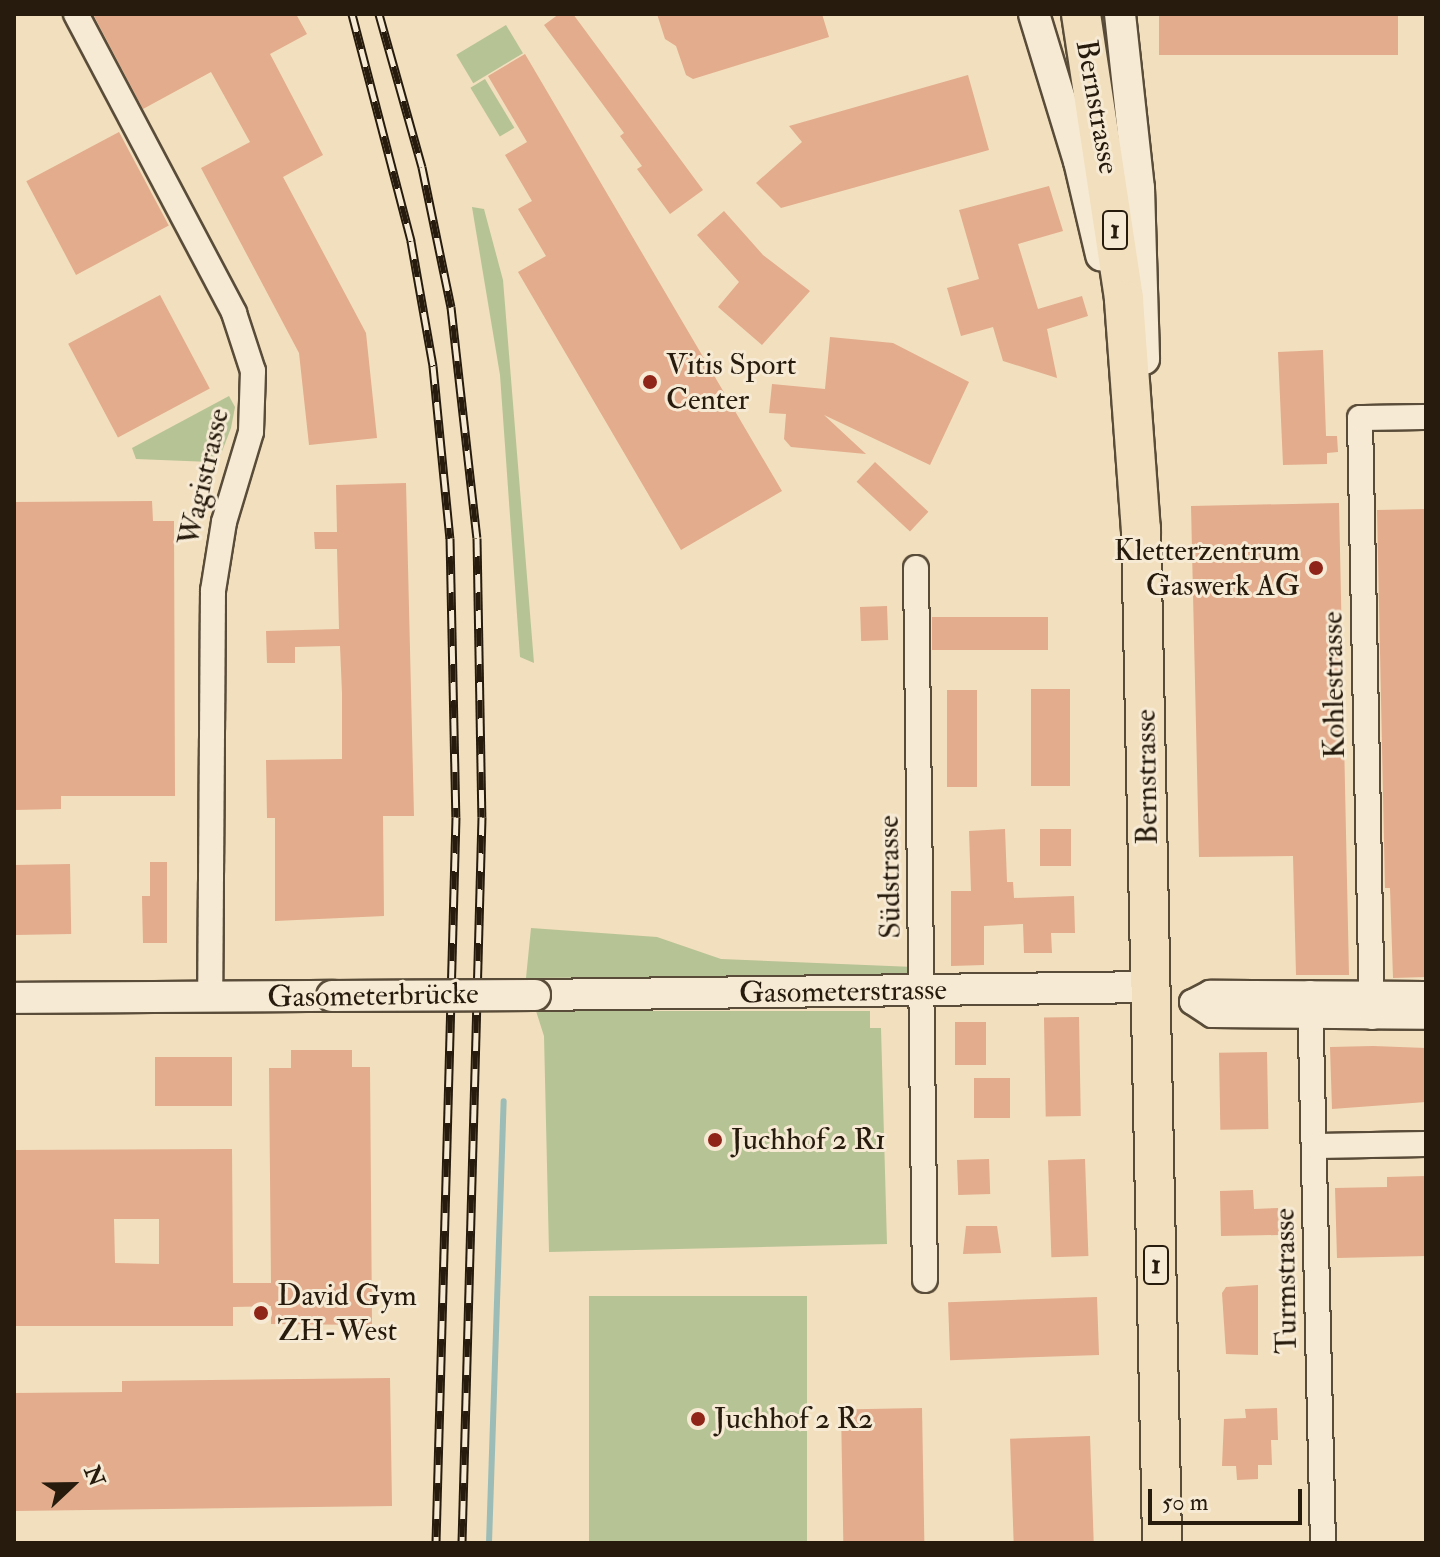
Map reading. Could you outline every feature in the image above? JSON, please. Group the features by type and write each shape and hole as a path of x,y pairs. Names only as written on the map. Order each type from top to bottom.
{"main road":[{"name":"Bernstrasse","path":"1081,14 1112,200 1141,529 1162,1543"}],"street":[{"name":"Wagistrasse","path":"76,14 234,313 253,371 251,432 224,522 213,591 210,998"},
{"path":"1034,14 1096,233 1133,447"},
{"path":"1120,14 1139,188 1145,305 1141,529"},
{"name":"Kohlestrasse","path":"1372,1006 1360,418 1426,417"},
{"name":"Südstrasse","path":"916,568 925,1280"},
{"name":"Gasometerstrasse","path":"535,995 1151,987"},
{"name":"Turmstrasse","path":"1372,1006 1426,994"},
{"name":"Gasometerbrücke","path":"210,998 535,995"},
{"path":"14,998 210,998"},
{"name":"Turmstrasse","path":"1323,1543 1311,1005 1372,1006 1426,1017"},
{"path":"1316,1146 1426,1144"}],"green space":[{"path":"506,25 523,53 473,83 456,55"},
{"path":"485,79 514,128 500,137 470,88"},
{"path":"472,207 484,209 503,280 534,663 520,657 500,375"},
{"path":"229,396 235,407 231,428 221,454 211,462 136,459 132,448"},
{"path":"531,928 657,937 721,959 914,967 913,975 526,978"},
{"name":"Juchhof 2 R1","path":"536,1011 870,1011 870,1028 881,1028 887,1244 549,1252 544,1036"},
{"name":"Juchhof 2 R2","path":"589,1296 807,1296 807,1543 589,1543"}],"building":[{"path":"93,14 296,14 307,34 270,54 323,155 283,177 366,333 377,438 309,445 299,353 201,168 250,142 211,72 143,109"},
{"path":"559,14 573,14 703,190 670,214 637,169 642,166 620,136 624,133 544,25"},
{"path":"657,14 822,14 829,37 693,79 686,75 676,46 665,39"},
{"path":"1159,14 1398,14 1398,55 1159,55"},
{"name":"Vitis Sport Center","path":"525,54 782,491 681,550 518,272 546,256 518,209 532,201 505,155 527,142 488,76"},
{"path":"968,75 989,150 781,208 756,183 802,142 789,126"},
{"path":"119,132 169,226 76,275 26,181"},
{"path":"1049,186 1063,231 1018,244 1038,309 1082,296 1088,316 1047,329 1057,378 1003,361 993,327 961,336 947,288 979,279 959,210"},
{"path":"724,211 763,255 810,291 762,345 718,307 739,282 697,235"},
{"path":"160,295 210,389 118,437 68,344"},
{"path":"830,337 893,343 969,382 930,465 824,415 866,454 791,447 784,439 786,414 769,413 772,384 825,389"},
{"path":"1323,350 1326,436 1337,436 1338,452 1327,453 1327,464 1283,465 1278,352"},
{"path":"875,462 928,512 910,532 857,482"},
{"path":"406,483 414,816 383,816 384,916 275,921 275,818 267,818 266,760 342,759 342,693 340,646 295,647 295,663 267,663 266,631 339,629 337,549 315,549 314,532 337,532 336,485"},
{"path":"152,501 153,521 174,521 175,796 61,796 61,809 14,810 14,502"},
{"path":"1339,503 1349,975 1296,975 1293,856 1199,857 1191,506"},
{"path":"1426,509 1426,977 1393,978 1390,888 1385,888 1377,510"},
{"path":"887,606 888,640 861,641 860,607"},
{"path":"932,617 1048,617 1048,650 932,650"},
{"path":"1031,689 1070,689 1070,786 1031,786"},
{"path":"947,690 977,690 977,787 947,787"},
{"path":"1005,829 1007,882 1013,882 1014,898 1074,896 1075,933 1051,933 1052,953 1024,953 1023,924 984,926 984,965 951,966 951,891 971,891 969,831"},
{"path":"1040,829 1071,829 1071,866 1040,866"},
{"path":"150,862 167,862 167,943 143,943 142,896 150,896"},
{"path":"70,864 71,934 15,935 14,865"},
{"path":"1079,1017 1081,1116 1046,1117 1044,1018"},
{"path":"955,1022 986,1022 986,1065 955,1065"},
{"path":"1330,1047 1426,1048 1426,1102 1332,1109"},
{"path":"291,1050 352,1050 352,1067 370,1067 372,1325 271,1324 271,1306 233,1307 233,1326 14,1326 14,1150 232,1149 233,1283 271,1283 269,1068 291,1068","holes":["114,1219 159,1219 159,1264 115,1263"]},
{"path":"1267,1052 1268,1129 1220,1130 1219,1053"},
{"path":"155,1057 232,1057 232,1106 155,1106"},
{"path":"974,1078 1010,1078 1010,1118 974,1118"},
{"path":"989,1159 990,1194 958,1195 957,1160"},
{"path":"1085,1159 1088,1256 1051,1257 1048,1160"},
{"path":"1426,1176 1426,1256 1337,1258 1335,1188 1387,1187 1387,1177"},
{"path":"1253,1190 1254,1209 1278,1208 1279,1235 1221,1236 1220,1191"},
{"path":"966,1226 997,1226 1001,1253 963,1254"},
{"path":"1258,1285 1258,1355 1226,1354 1222,1293 1226,1287"},
{"path":"1097,1297 1099,1355 950,1360 948,1302"},
{"path":"390,1378 392,1506 14,1511 14,1393 122,1392 122,1381"},
{"path":"922,1408 924,1543 843,1543 841,1409"},
{"path":"1277,1408 1278,1440 1271,1440 1272,1465 1258,1465 1258,1479 1237,1480 1236,1466 1222,1466 1224,1419 1246,1418 1245,1409"},
{"path":"1090,1436 1094,1543 1014,1543 1010,1439"}],"waterway":[{"path":"489,1543 504,1101"}],"railway":[{"path":"352,14 411,241 433,366 450,538 456,817 436,1543"},
{"path":"379,14 422,167 451,307 477,538 482,817 462,1543"}],"place":[{"name":"Vitis Sport Center","path":"650,382"},
{"name":"Kletterzentrum Gaswerk AG","path":"1316,568"},
{"name":"Juchhof 2 R1","path":"715,1140"},
{"name":"David Gym ZH-West","path":"261,1313"},
{"name":"Juchhof 2 R2","path":"698,1419"}]}
